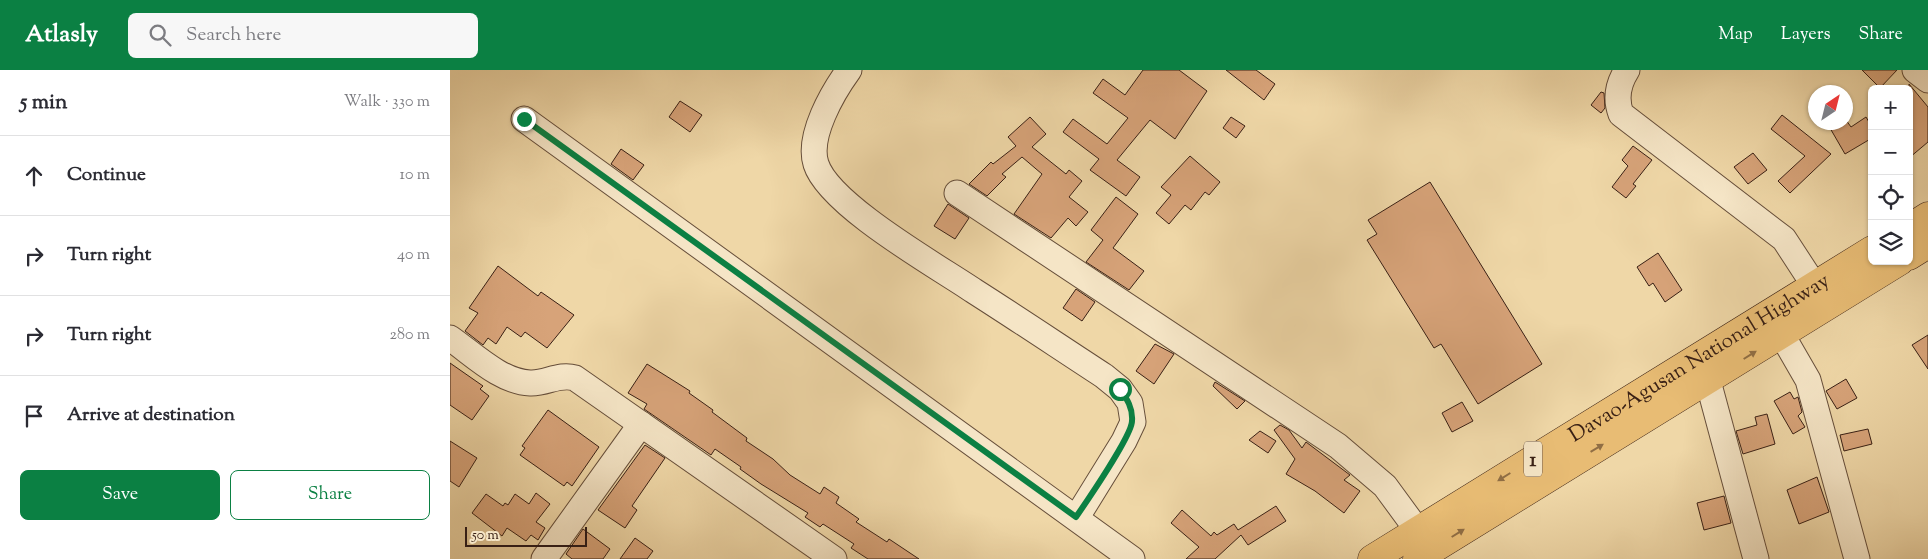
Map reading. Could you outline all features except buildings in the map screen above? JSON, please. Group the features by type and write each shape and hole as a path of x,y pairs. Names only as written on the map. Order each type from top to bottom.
{"highway":[{"path":"1913,225 1928,216"},
{"path":"1913,253 1928,244"},
{"name":"Davao-Agusan National Highway","path":"1372,559 1418,531 1483,504 1708,381 1782,335 1821,296 1868,254"},
{"name":"Davao-Agusan National Highway","path":"1417,559 1483,504 1821,296 1891,265"}],"street":[{"path":"849,70 826,110 815,138 816,164 828,185 884,231 1104,376 1120,389 1130,403 1133,422 1127,435 1076,517"},
{"path":"1627,70 1618,88 1616,102 1621,114 1784,239 1821,296"},
{"path":"1915,70 1928,80"},
{"path":"524,119 1132,559"},
{"path":"956,193 1338,446 1385,486 1418,531"},
{"path":"1782,335 1808,380 1833,465 1857,559"},
{"path":"450,338 512,380 540,383 560,376 575,378 834,559"},
{"path":"1708,381 1756,559"},
{"path":"544,559 641,424"}],"route":[{"path":"524,119 1076,517 1124,441 1133,422 1130,403 1120,389"}]}
